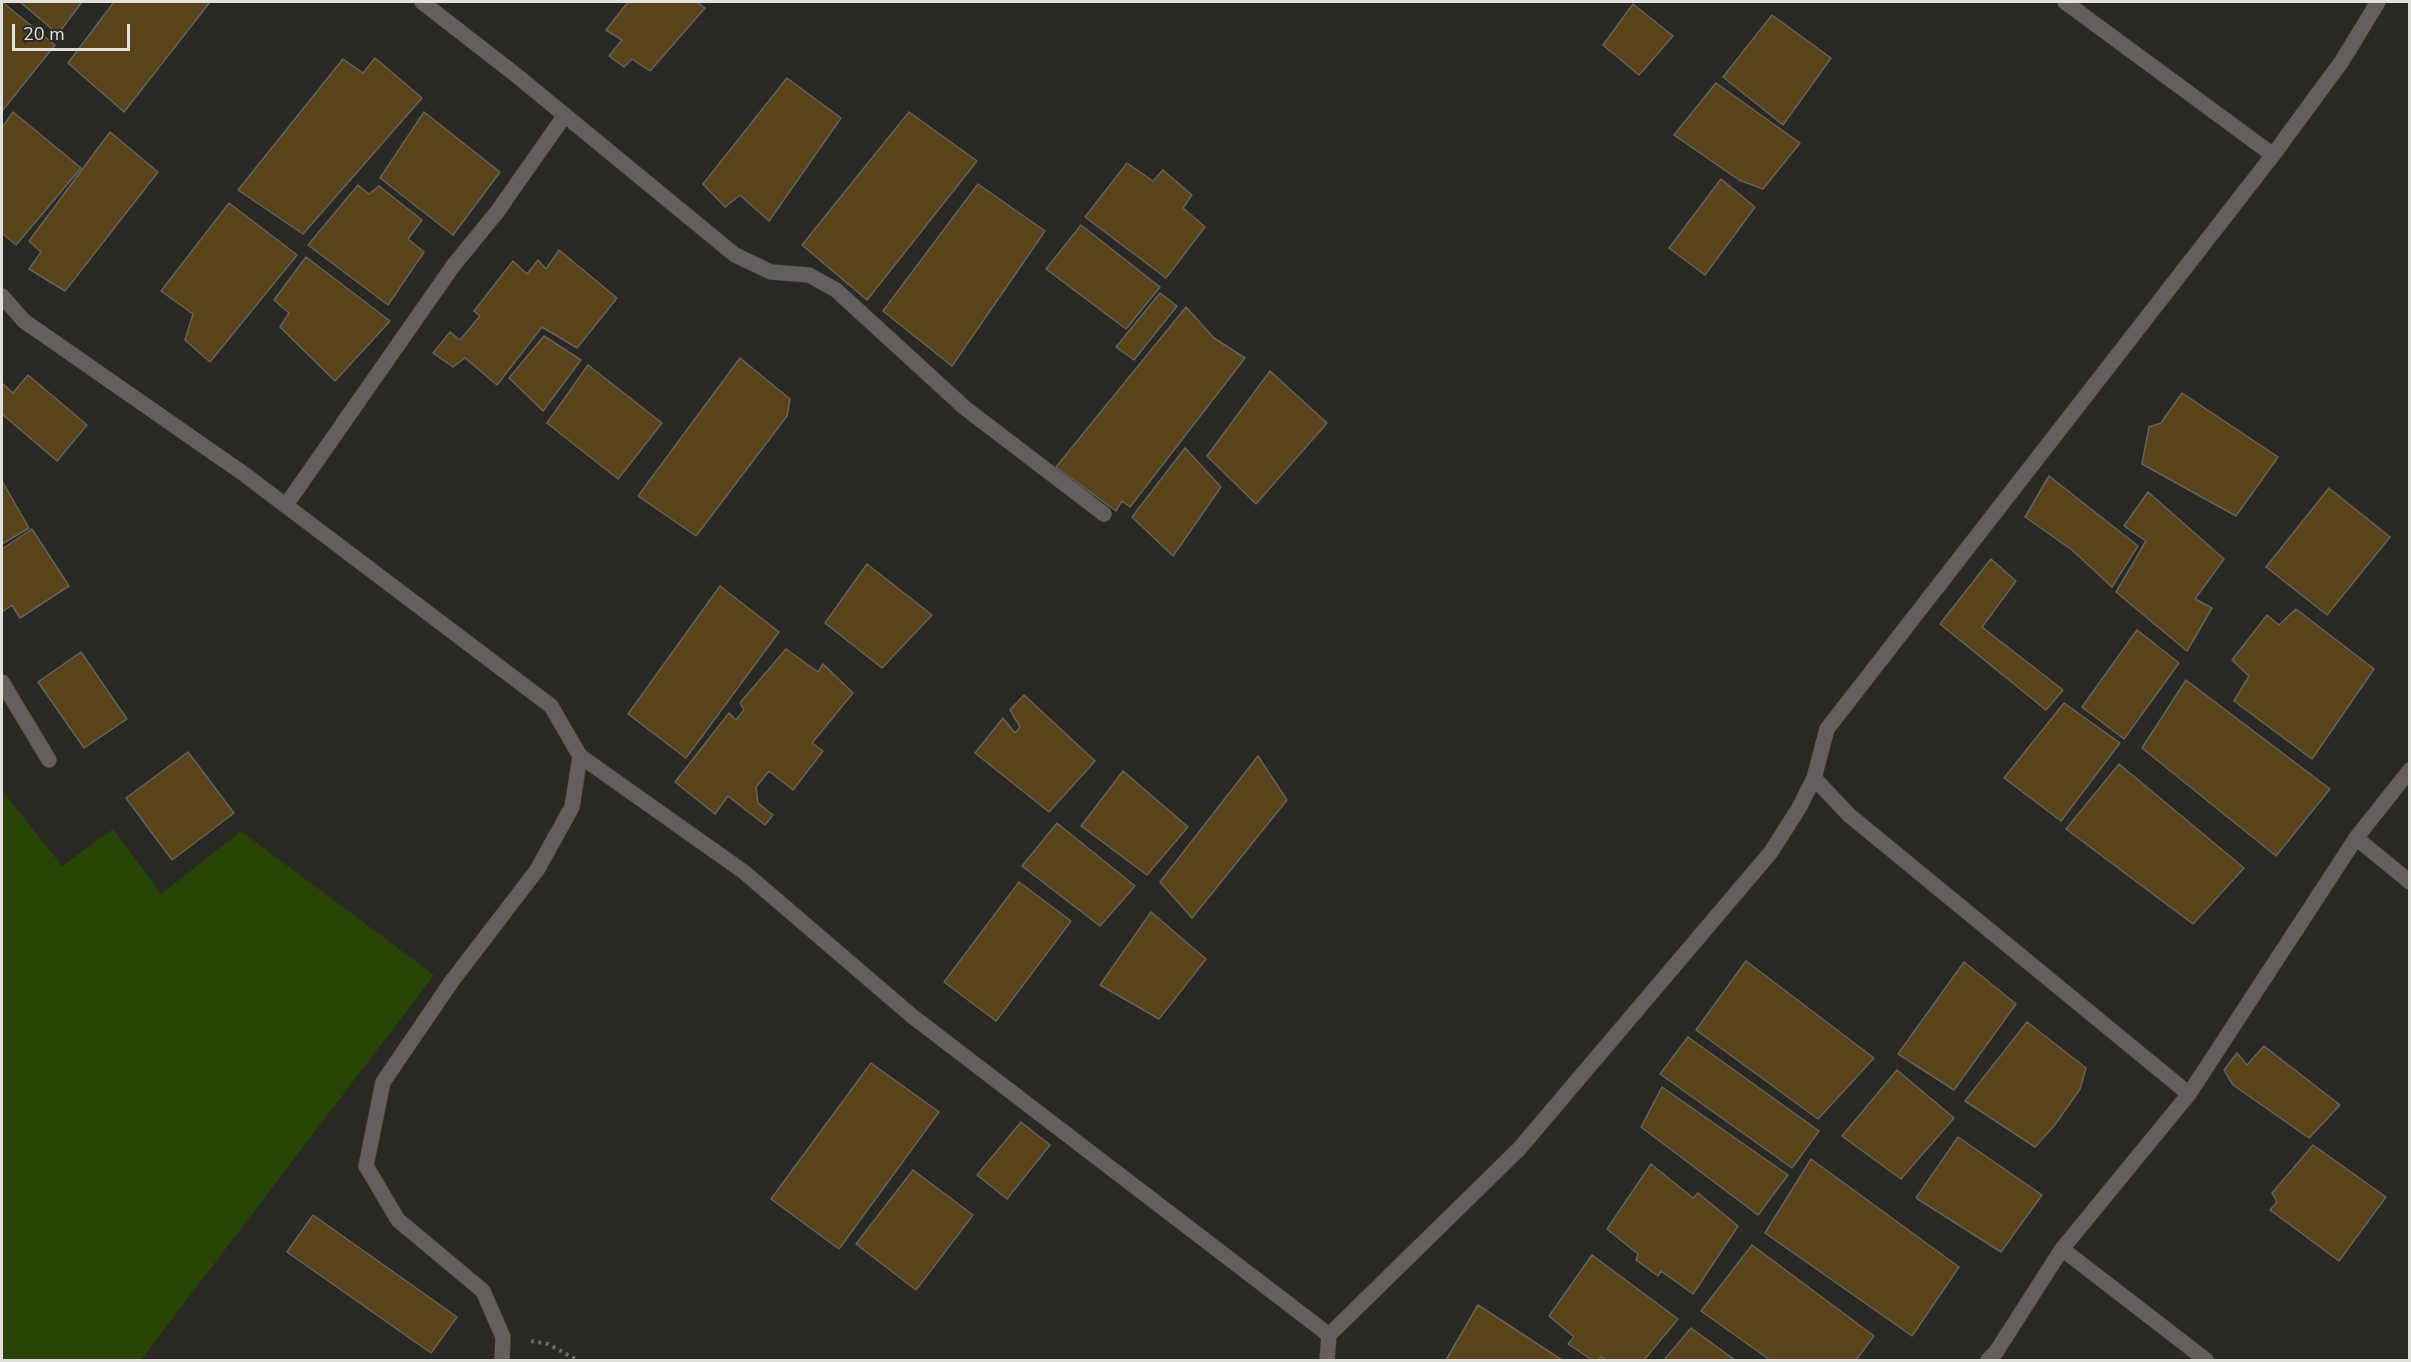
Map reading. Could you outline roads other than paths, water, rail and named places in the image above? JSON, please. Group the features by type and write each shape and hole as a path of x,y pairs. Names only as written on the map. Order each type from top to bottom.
{"street":[{"path":"422,2 565,115 735,255 771,272 809,275 836,290 965,408 1104,514"},
{"path":"2066,2 2273,155"},
{"path":"1327,1360 1329,1335 1519,1149 1771,852 1799,808 1814,778 1827,729 2273,155 2342,61 2378,2"},
{"path":"285,505 447,275 497,212 565,115"},
{"path":"2,296 24,321 140,400 285,505 551,706 580,756 744,872 912,1016 1329,1335"},
{"path":"2,682 49,760"},
{"path":"502,1360 503,1336 483,1291 398,1220 366,1166 383,1082 452,981 537,870 572,807 580,756"},
{"path":"1988,1360 1996,1352 2062,1249 2189,1094 2356,838 2409,770"},
{"path":"1814,778 1849,815 2189,1094"},
{"path":"2356,838 2409,882"},
{"path":"2062,1249 2206,1360"}]}
